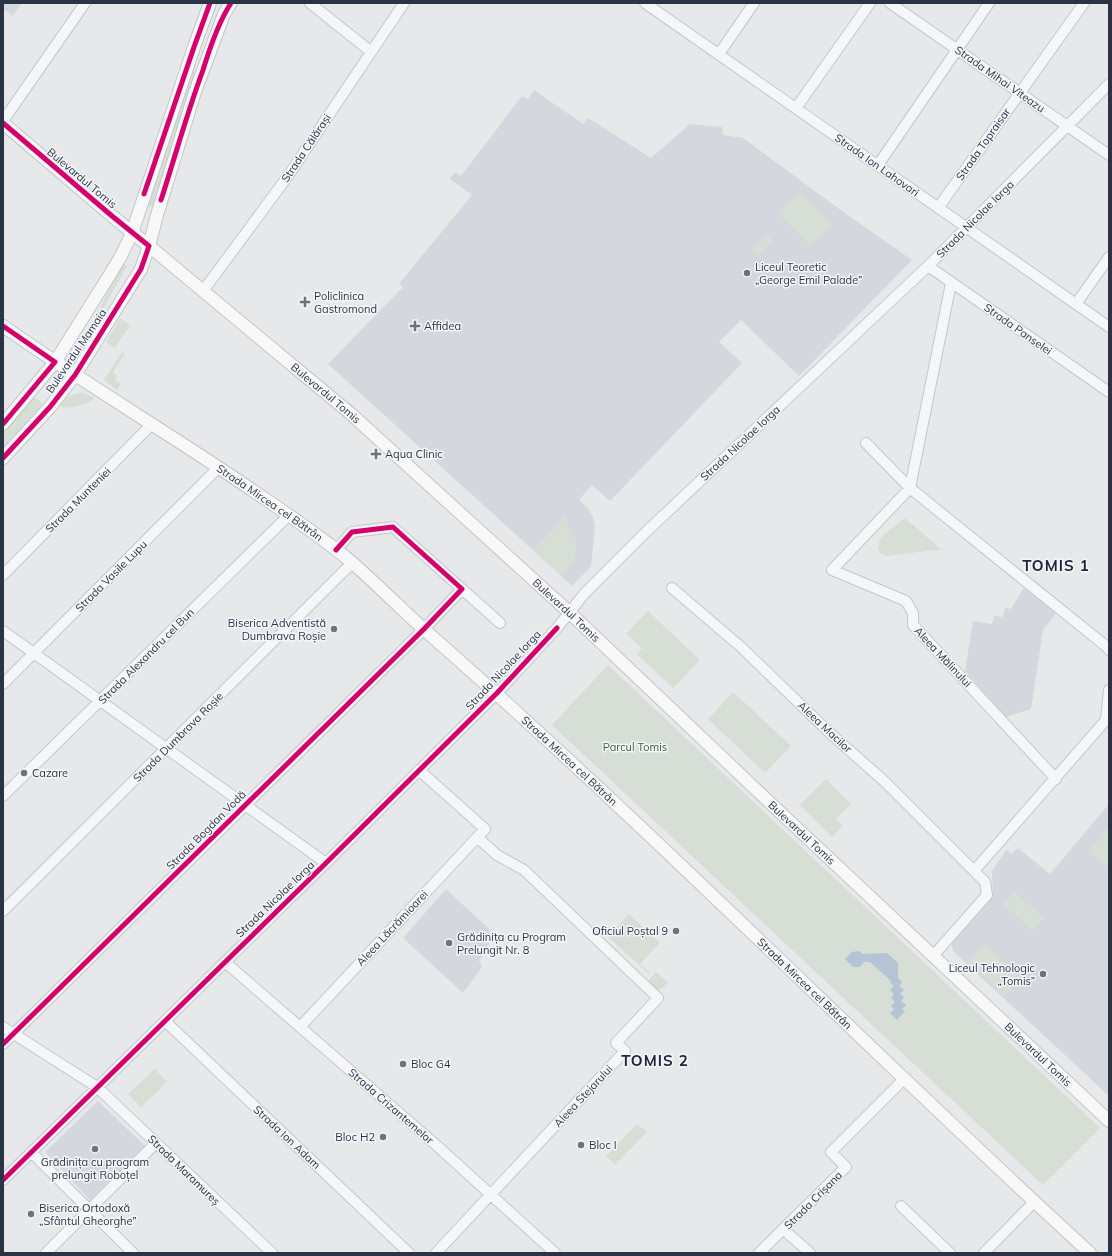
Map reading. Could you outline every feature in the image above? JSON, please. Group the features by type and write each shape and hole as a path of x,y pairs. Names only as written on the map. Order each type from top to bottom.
{"main road":[{"name":"Bulevardul Mamaia","path":"3,424 55,362 113,270 132,233 209,3"},
{"path":"209,3 224,14"},
{"name":"Bulevardul Mamaia","path":"3,458 50,407 75,375 141,269 195,92 224,14 232,3"},
{"name":"Bulevardul Tomis","path":"3,122 132,233 351,414 570,613 1109,1120"},
{"name":"Strada Mircea cel Bătrân","path":"3,326 55,362 289,515 352,563 497,693 632,819 904,1079 1090,1253"}],"street":[{"path":"3,122 85,3"},
{"path":"310,3 370,51"},
{"name":"Strada Călărași","path":"204,291 288,176 370,51 404,3"},
{"name":"Strada Ion Lahovari","path":"645,3 1109,327"},
{"path":"719,54 754,3"},
{"path":"796,108 870,3"},
{"name":"Strada Mihai Viteazu","path":"890,3 1109,155"},
{"path":"878,165 989,3"},
{"name":"Strada Topraisar","path":"938,208 1084,3"},
{"name":"Strada Nicolae Iorga","path":"3,1180 497,693 570,613 584,594 640,537 928,266 1109,84"},
{"path":"1076,304 1109,257"},
{"name":"Strada Panselei","path":"928,266 1109,392"},
{"path":"910,488 951,283"},
{"name":"Strada Munteniei","path":"3,575 152,424"},
{"path":"866,443 910,488 1109,650"},
{"name":"Strada Vasile Lupu","path":"3,684 219,468"},
{"name":"Aleea Mălinului","path":"910,488 832,570 906,601 913,613 913,625 1056,779"},
{"name":"Strada Alexandru cel Bun","path":"3,796 289,515"},
{"path":"336,550 352,532 393,527 500,623"},
{"name":"Strada Dumbrava Roșie","path":"3,911 352,563"},
{"name":"Aleea Macilor","path":"672,588 741,647 832,735 884,781 974,871"},
{"name":"Strada Bogdan Vodă","path":"3,1044 424,629 462,589"},
{"path":"3,631 326,863"},
{"path":"933,956 987,895 985,882 974,871 1107,720 1109,690"},
{"name":"Aleea Lăcrămioarei","path":"300,1027 485,829 420,770"},
{"name":"Aleea Stejarului","path":"477,837 497,855 524,870 658,998 616,1043 625,1051 490,1195"},
{"name":"Strada Crizantemelor","path":"225,962 435,1144 555,1253"},
{"name":"Strada Ion Adam","path":"164,1021 408,1253"},
{"name":"Strada Maramureș","path":"3,1027 97,1087 272,1253"},
{"name":"Strada Crișana","path":"759,1253 846,1167 831,1152 904,1079"},
{"path":"46,1253 156,1143"},
{"path":"31,1152 134,1253"},
{"path":"436,1253 490,1195"},
{"path":"984,1253 1034,1202"},
{"path":"901,1206 950,1253"},
{"path":"783,1229 810,1253"}],"shaded area":[{"path":"3,3 22,3 13,16 3,9"},
{"path":"534,90 583,124 588,118 651,158 690,124 722,127 723,135 743,138 846,214 912,260 799,376 741,320 719,342 742,363 610,501 592,485 579,500 588,508 595,525 591,567 572,586 560,575 575,560 564,517 534,551 328,364 403,287 399,284 472,195 450,179 455,172 461,176 522,96 528,99"},
{"path":"1023,589 1057,612 1043,630 1031,709 1006,717 965,671 973,621 992,624 994,616 1003,617 1005,608 1011,609"},
{"name":"Liceul Tehnologic „Tomis”","path":"1109,804 1109,1096 953,951 952,944 993,895 992,871 1006,850 1012,854 1018,848 1050,874"},
{"name":"Grădinița cu Program Prelungit Nr. 8","path":"446,889 488,928 491,935 488,948 479,961 482,967 463,993 403,938"},
{"name":"Grădinița cu program prelungit Roboțel","path":"98,1101 145,1146 90,1200 45,1152"}],"green space":[{"path":"206,33 194,69 194,78 178,132 152,207 148,206 171,138 171,122"},
{"path":"800,192 832,225 810,246 778,213"},
{"path":"767,234 773,241 758,256 751,249"},
{"path":"124,264 127,266 79,352 78,350 122,265"},
{"path":"120,318 130,325 115,348 106,342"},
{"path":"122,352 125,354 113,372 117,376 115,380 121,384 117,390 104,380"},
{"path":"79,393 84,393 94,398 87,403 78,406 60,406 68,397"},
{"path":"35,397 43,404 3,448 3,433"},
{"path":"564,517 577,542 575,560 560,575 534,551"},
{"path":"905,518 942,550 887,556 881,554 878,549 880,538"},
{"path":"648,611 700,660 673,688 637,654 642,648 626,634"},
{"name":"Parcul Tomis","path":"608,665 1100,1128 1043,1185 552,725"},
{"path":"733,692 791,746 765,773 708,719"},
{"path":"826,779 851,804 836,819 843,825 832,837 800,805"},
{"path":"1109,825 1109,867 1089,852"},
{"path":"1015,892 1044,918 1032,931 1003,904"},
{"path":"629,914 660,943 640,964 650,973 649,974 608,937"},
{"path":"984,944 1021,978 1004,996 967,962"},
{"path":"656,972 668,983 657,990 647,982"},
{"path":"155,1069 167,1082 141,1107 128,1094"},
{"path":"637,1124 647,1132 615,1165 606,1156"}],"water":[{"path":"859,951 863,954 887,953 898,963 898,978 902,982 899,986 904,990 900,994 904,997 901,1001 906,1005 902,1009 905,1011 897,1020 890,1013 894,1009 891,1006 895,1002 891,998 894,994 890,990 894,986 890,983 891,981 870,962 864,962 860,967 853,967 845,959 852,952"}],"cycle path":[{"path":"144,194 210,3"},
{"path":"161,200 186,119 218,27 231,3"},
{"path":"3,123 149,246 141,269 75,375 50,407 3,458"},
{"path":"3,326 55,362 3,424"},
{"path":"3,1044 424,629 462,589 393,527 352,532 336,550"},
{"path":"3,1180 497,693 557,628"}],"place":[{"name":"Liceul Teoretic „George Emil Palade”","path":"747,273"},
{"name":"Policlinica Gastromond","path":"305,302"},
{"name":"Affidea","path":"415,326"},
{"name":"Aqua Clinic","path":"376,454"},
{"name":"Biserica Adventistă Dumbrava Roșie","path":"334,629"},
{"name":"Cazare","path":"24,773"},
{"name":"Oficiul Poștal 9","path":"676,931"},
{"name":"Grădinița cu Program Prelungit Nr. 8","path":"449,943"},
{"name":"Liceul Tehnologic „Tomis”","path":"1043,974"},
{"name":"Bloc G4","path":"403,1064"},
{"name":"Bloc H2","path":"383,1137"},
{"name":"Bloc I","path":"581,1145"},
{"name":"Grădinița cu program prelungit Roboțel","path":"95,1149"},
{"name":"Biserica Ortodoxă „Sfântul Gheorghe”","path":"31,1214"}],"district":[{"name":"TOMIS 1","path":"1056,565"},
{"name":"TOMIS 2","path":"655,1060"}]}
